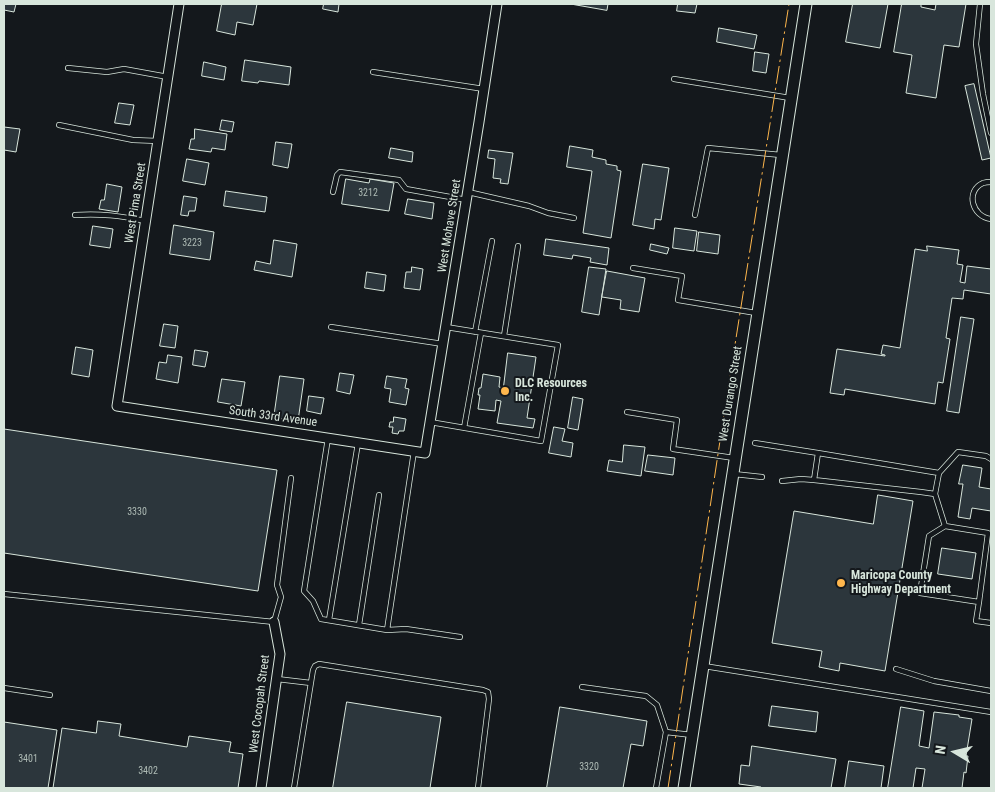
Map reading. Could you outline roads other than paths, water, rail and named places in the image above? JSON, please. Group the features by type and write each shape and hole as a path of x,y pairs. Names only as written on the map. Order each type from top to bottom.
{"street":[{"name":"West Pima Street","path":"117,406 180,4"},
{"name":"West Mohave Street","path":"425,453 497,4"},
{"name":"West Durango Street","path":"684,788 806,4"},
{"name":"South 33rd Avenue","path":"117,406 425,453"},
{"name":"West Cocopah Street","path":"261,788 280,654 274,622"}],"lane":[{"path":"980,4 976,44 991,133"},
{"path":"68,68 107,72 124,70 168,76"},
{"path":"373,72 484,89"},
{"path":"674,79 791,98"},
{"path":"59,125 133,140 158,141"},
{"path":"695,215 708,148 782,155"},
{"path":"333,192 337,176 340,172 399,180 406,189 529,206 548,213 574,218"},
{"path":"991,182 977,188 973,200 977,212 991,219"},
{"path":"75,216 93,214 146,221"},
{"path":"475,332 492,241"},
{"path":"504,336 518,246"},
{"path":"633,268 682,276 678,300 757,314"},
{"path":"331,327 443,344"},
{"path":"430,422 541,441 558,345 446,327"},
{"path":"464,428 481,332"},
{"path":"627,412 677,420 673,449 735,458"},
{"path":"328,438 304,592 313,601 321,619 387,630 406,630 460,637"},
{"path":"329,620 358,443"},
{"path":"755,443 939,473"},
{"path":"387,630 414,451"},
{"path":"946,526 935,494 939,473 958,452 986,456 991,459"},
{"path":"814,480 818,453"},
{"path":"733,474 762,477"},
{"path":"4,594 274,622 281,597 277,585 291,478"},
{"path":"782,481 814,480 935,494"},
{"path":"359,625 379,495"},
{"path":"979,602 920,592 929,536 946,526 990,532 979,602 976,620 991,623"},
{"path":"294,788 314,668 319,664 488,692 489,699 478,788"},
{"path":"703,666 991,712"},
{"path":"896,669 934,681 991,691"},
{"path":"277,679 311,683"},
{"path":"582,687 646,696 657,705 666,732 656,788"},
{"path":"4,688 50,695"},
{"path":"666,732 692,735"}],"place":[{"name":"DLC Resources Inc.","path":"505,391"},
{"name":"Maricopa County Highway Department","path":"841,583"}]}
